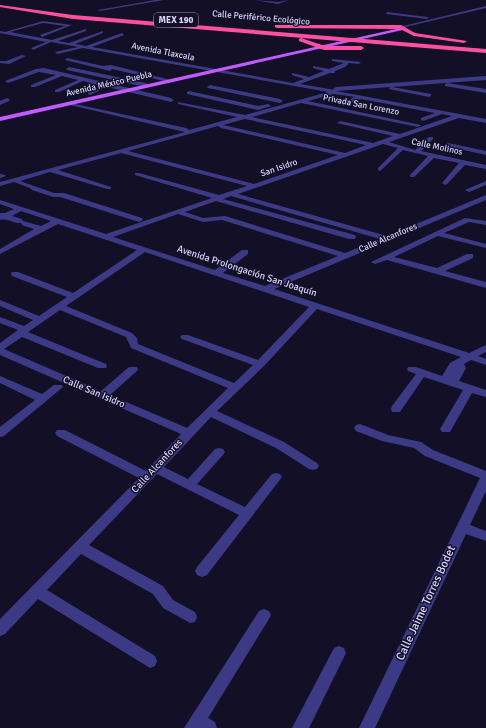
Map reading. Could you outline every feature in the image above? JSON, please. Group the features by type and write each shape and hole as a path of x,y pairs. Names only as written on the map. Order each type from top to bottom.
{"highway":[{"name":"Calle Periférico Ecológico","path":"0,0 56,10 108,15 486,44"},
{"name":"Calle Periférico Ecológico","path":"0,6 73,16 486,51"},
{"path":"271,26 403,27 408,32 414,34 474,43"},
{"path":"234,30 305,41 318,47 486,51"}],"main road":[{"name":"Avenida México Puebla","path":"0,119 212,70 251,64 403,27"}],"street":[{"path":"108,15 100,10 159,0"},
{"path":"256,0 278,3 287,0"},
{"name":"Avenida México Puebla","path":"403,27 486,8"},
{"path":"387,13 439,18"},
{"path":"5,32 43,22 70,25 42,36"},
{"path":"11,39 52,23"},
{"path":"18,29 31,31"},
{"path":"0,37 32,46 49,43 84,30"},
{"name":"Avenida Tlaxcala","path":"5,32 22,35 49,43 72,47 84,47 250,76 323,92 335,92 486,121"},
{"path":"57,53 101,32"},
{"path":"84,47 122,34"},
{"path":"49,43 72,47"},
{"path":"0,62 7,63 24,56"},
{"path":"77,57 65,59 168,80"},
{"path":"334,60 359,63"},
{"path":"294,85 343,66 348,62"},
{"path":"44,64 50,65"},
{"path":"315,67 338,73"},
{"path":"65,68 146,85"},
{"path":"8,81 40,69 171,100"},
{"path":"33,86 62,74"},
{"path":"294,74 321,82"},
{"path":"250,76 246,80 264,84"},
{"name":"Avenida Tlaxcala","path":"323,92 432,91 486,78"},
{"path":"57,92 84,80"},
{"path":"385,87 432,91 456,86 486,84"},
{"path":"90,93 107,85"},
{"path":"424,85 432,91"},
{"path":"456,86 486,91"},
{"path":"0,184 244,117 276,106 281,102 210,87"},
{"path":"402,111 413,107 432,91"},
{"path":"189,93 258,108 301,102 323,92"},
{"path":"343,104 361,97"},
{"path":"0,103 7,100"},
{"path":"188,105 197,100"},
{"name":"Privada San Lorenzo","path":"301,102 418,125"},
{"path":"376,106 386,102"},
{"path":"68,103 186,130"},
{"path":"180,103 374,145"},
{"path":"208,109 216,104"},
{"path":"228,114 236,109"},
{"path":"423,119 441,112"},
{"name":"San Isidro","path":"105,237 458,116"},
{"path":"340,123 401,136"},
{"path":"221,126 346,155"},
{"path":"416,152 431,138"},
{"name":"Calle Molinos","path":"384,142 432,156 486,167"},
{"path":"448,145 486,153"},
{"path":"380,168 402,148"},
{"path":"120,151 255,186"},
{"path":"412,176 432,156"},
{"path":"445,183 464,162"},
{"path":"50,170 109,188"},
{"path":"137,174 218,199 352,237"},
{"path":"16,180 17,182 33,187 34,190 53,195 61,195 139,220"},
{"path":"469,190 486,183"},
{"path":"231,194 387,238"},
{"name":"Calle Alcanfores","path":"267,289 485,198"},
{"name":"Avenida Prolongación San Joaquín","path":"1,203 316,305 486,362"},
{"path":"2,217 17,208"},
{"path":"178,212 203,220 222,218 346,256"},
{"path":"2,217 22,222 39,229"},
{"path":"0,252 54,220"},
{"path":"375,262 468,220 486,223"},
{"path":"438,234 486,246"},
{"path":"0,347 144,249"},
{"path":"217,273 245,252"},
{"path":"438,271 470,256"},
{"path":"387,257 486,285"},
{"path":"15,274 74,297"},
{"path":"0,303 41,320"},
{"name":"Calle Alcanfores","path":"0,629 189,433 260,364 316,305"},
{"path":"60,307 129,335 132,338 134,346 139,349 153,353 235,387"},
{"path":"0,320 102,366"},
{"path":"185,337 260,364"},
{"path":"449,381 461,368 459,363 486,348"},
{"name":"Calle San Isidro","path":"0,351 189,433"},
{"path":"103,395 133,369"},
{"path":"396,409 417,370 486,394"},
{"path":"0,379 43,399"},
{"path":"2,429 58,387"},
{"path":"446,430 469,388"},
{"path":"210,412 280,445 313,466"},
{"path":"360,428 386,438 417,445 429,453 486,477"},
{"path":"60,433 148,477"},
{"path":"189,485 219,452"},
{"path":"156,468 247,514"},
{"path":"202,571 276,477"},
{"name":"Calle Jaime Torres Bodet","path":"367,728 486,477"},
{"path":"462,528 486,536"},
{"path":"80,547 158,590 168,604 190,617"},
{"path":"37,591 150,661"},
{"path":"199,725 264,615"},
{"path":"300,728 339,653"}]}
